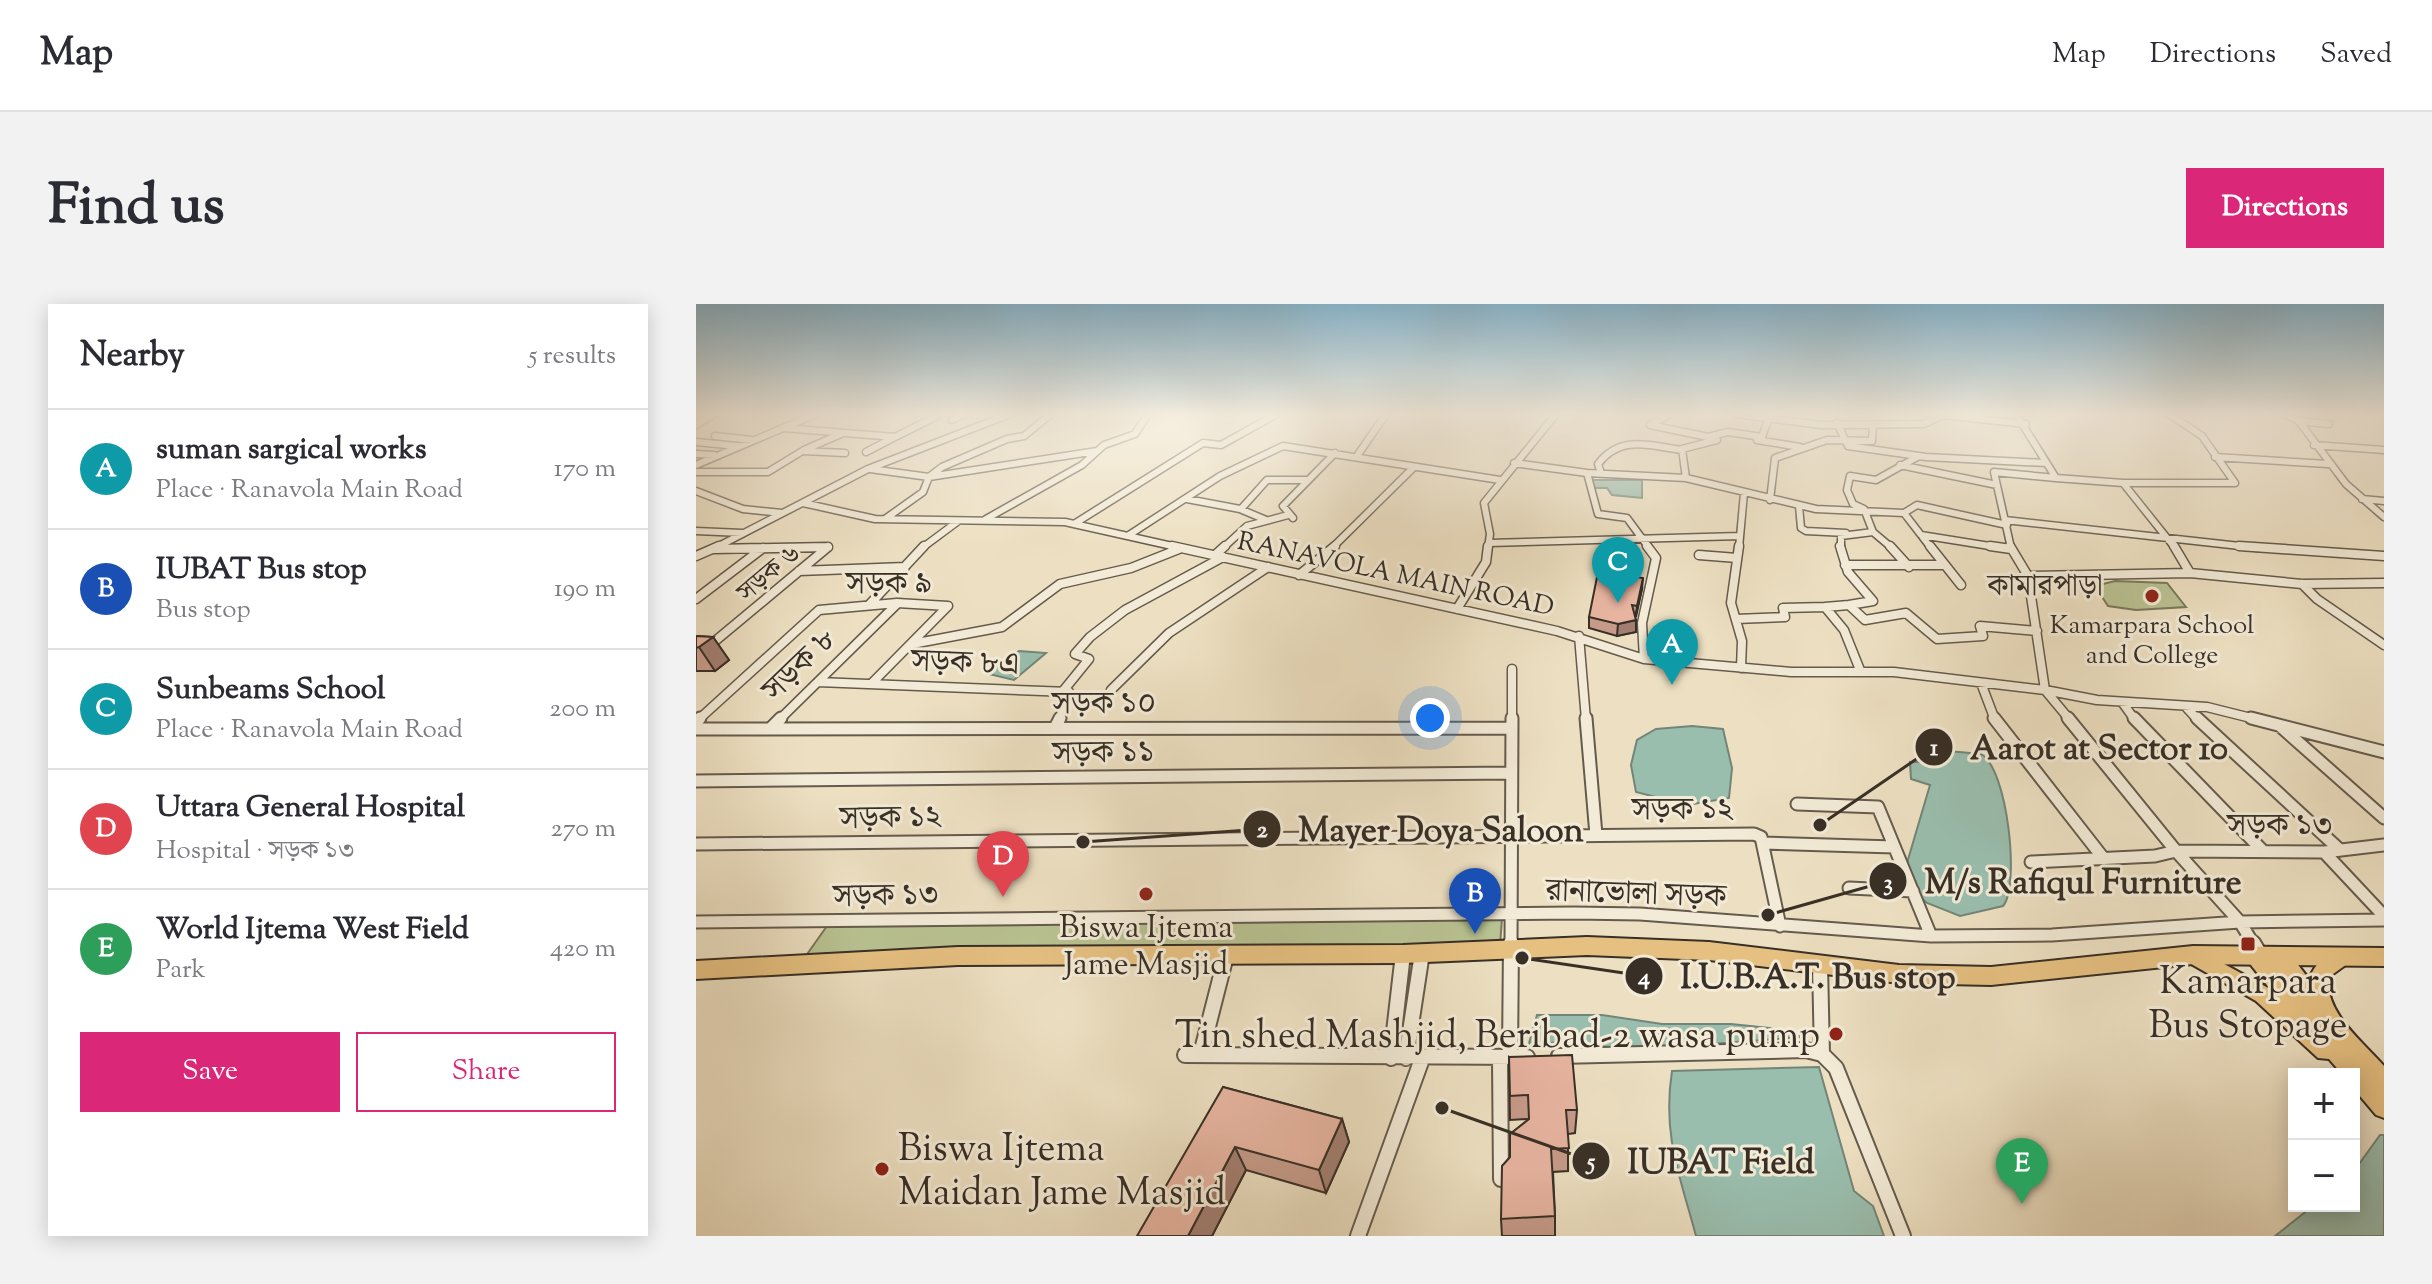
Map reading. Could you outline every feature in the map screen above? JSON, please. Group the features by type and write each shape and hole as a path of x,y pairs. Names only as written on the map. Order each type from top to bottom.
{"highway":[{"path":"696,970 958,956 1413,954 1587,946 1709,951 1899,974 1991,976 2193,955 2384,957"}],"main road":[{"path":"2193,955 2263,995 2317,1045 2344,1062 2380,1094"},
{"path":"2264,957 2328,1016 2380,1094"},
{"path":"2264,957 2344,1062"},
{"path":"2328,1016 2317,981 2320,971 2340,958"}],"street":[{"path":"696,472 768,472 791,457"},
{"path":"696,556 748,533 868,469 898,457"},
{"path":"883,520 923,492 929,477 960,457"},
{"path":"868,469 929,477 1055,457"},
{"path":"984,520 1090,457"},
{"path":"1074,524 1180,457"},
{"path":"1129,535 1230,471 1259,457"},
{"path":"1063,691 1089,659 1075,654 1092,636 1133,605 1218,556 1236,533 1266,520 1291,516 1283,506 1331,457"},
{"path":"1364,457 1500,480"},
{"path":"1457,609 1486,562 1489,543 1484,503 1519,457"},
{"path":"1601,473 1598,464 1602,457"},
{"path":"1683,457 1686,478"},
{"path":"1770,500 1776,457"},
{"path":"1909,567 1900,554 1873,532 1864,509 1853,504 1847,490 1850,476 1876,480 1916,457"},
{"path":"1946,457 2046,463"},
{"path":"2043,457 2056,478"},
{"path":"2215,457 2235,483 2123,483 1994,472 2011,549 2028,576 2045,690 2176,851 2240,922 2264,957"},
{"path":"2223,457 2328,464"},
{"path":"2323,457 2360,499 2384,517"},
{"path":"1514,463 1587,473 1686,478 1799,506 1904,513 1917,505 2006,522 2279,550 2384,556"},
{"path":"1900,465 1997,485"},
{"path":"1299,575 1348,535 1413,468"},
{"path":"1587,473 1598,514 1627,518 1656,558 1642,623 1644,659"},
{"path":"1241,509 1267,480 1308,480"},
{"path":"2123,483 2169,537 2190,573"},
{"path":"696,491 743,509 782,513"},
{"path":"1741,668 1742,641 1731,589 1744,493"},
{"path":"1187,499 1216,507 1256,511 1266,520"},
{"path":"2360,499 2384,501"},
{"name":"RANAVOLA MAIN ROAD","path":"803,503 883,520 1074,524 1579,636 1644,659 1791,672 1860,670 2045,690 2080,698 2218,709 2384,752"},
{"path":"1799,506 1801,528 1806,531 1873,532"},
{"path":"1904,513 1961,585"},
{"path":"869,605 929,540 958,521"},
{"path":"696,531 748,533"},
{"path":"1489,543 1531,545 1701,533 1740,536"},
{"path":"1736,619 1785,617 1783,608 1873,601 1853,582 1845,565 1839,547 1841,536 1846,533"},
{"path":"1921,535 1964,538 2011,549"},
{"name":"সড়ক ৬","path":"696,657 828,547 763,548"},
{"path":"696,549 763,548"},
{"path":"696,599 763,548"},
{"path":"912,644 1002,627 1027,605 1060,584 1131,568 1179,549"},
{"path":"1699,555 1737,558"},
{"path":"1845,565 1945,565"},
{"path":"799,571 905,567"},
{"path":"1111,690 1169,633 1268,567"},
{"path":"2028,576 2190,573 2302,584 2384,583"},
{"path":"2302,584 2317,599 2384,645"},
{"name":"সড়ক ৯","path":"696,722 819,610 897,603 948,606 871,684"},
{"name":"সড়ক ৮","path":"770,729 897,603"},
{"path":"1849,605 1865,620 1906,613 1937,639 1983,636 1980,626 2037,631"},
{"path":"1825,607 1844,630 1860,670"},
{"path":"1579,636 1596,835"},
{"path":"1501,1179 1510,949 1512,669"},
{"name":"সড়ক ৮এ","path":"818,682 1063,691 1071,694 1055,728"},
{"path":"1981,683 1991,715 2104,859"},
{"path":"2122,702 2142,730 2262,850"},
{"path":"2185,706 2218,741 2340,850"},
{"path":"2279,725 2384,818"},
{"name":"সড়ক ১০","path":"696,729 1512,728"},
{"name":"সড়ক ১১","path":"696,781 1511,773"},
{"path":"1797,804 1878,807 1931,936"},
{"name":"সড়ক ১২","path":"696,844 1754,834 1761,837 1763,843 1780,926"},
{"path":"1763,843 1894,847"},
{"name":"সড়ক ১৩","path":"2031,862 2155,856 2176,851 2324,852 2384,845"},
{"path":"2324,852 2384,918"},
{"path":"1849,888 1913,891"},
{"name":"সড়ক ১৩","path":"696,922 1509,913"},
{"name":"রানাভোলা সড়ক","path":"1509,913 1640,914 1931,936 2052,935 2240,922 2384,918"},
{"path":"1391,1058 1413,954"},
{"path":"1358,1236 1414,1058 1413,954"},
{"path":"1201,1054 1226,956"},
{"path":"1820,965 1822,1054"},
{"path":"1185,1055 1505,1058 1806,1050 1822,1054 1836,1068 1903,1236"}],"shaded area":[{"path":"1590,480 1642,480 1642,498 1612,495 1607,488 1591,488"},
{"path":"2115,581 2167,583 2186,607 2136,610 2108,606 2095,586"},
{"path":"1019,651 1046,653 1014,680 985,673"},
{"path":"1692,726 1723,729 1732,768 1729,798 1687,805 1636,792 1631,765 1637,740 1656,729"},
{"path":"1937,750 1981,754 1998,781 2011,854 2011,876 2003,906 1960,916 1927,903 1915,892 1907,863 1930,785 1911,779 1910,762 1925,762 1929,753"},
{"path":"1502,918 1500,946 803,960 827,926"},
{"path":"1537,1015 1602,1015 1662,1024 1731,1024 1779,1029 1802,1037 1606,1052 1557,1042 1528,1047"},
{"path":"1819,1067 1854,1191 1873,1206 1884,1236 1696,1236 1671,1136 1672,1071"},
{"path":"2380,1135 2384,1135 2384,1236 2275,1236 2305,1212 2360,1212 2360,1163"}],"building":[{"path":"1598,572 1643,578 1637,606 1632,605 1636,620 1618,624 1589,617"},
{"path":"696,636 713,637 696,648"},
{"path":"1572,1055 1577,1110 1566,1110 1569,1148 1551,1149 1555,1216 1501,1219 1502,1166 1510,1157 1510,1134 1529,1119 1528,1095 1510,1096 1509,1057"},
{"path":"1223,1087 1342,1119 1319,1170 1235,1147 1188,1236 1137,1236"}],"place":[{"name":"Kamarpara School and College","path":"2152,596"},
{"name":"Sunbeams School","path":"1618,603"},
{"name":"suman sargical works","path":"1672,685"},
{"name":"Aarot at Sector 10","path":"1820,825"},
{"name":"Mayer Doya Saloon","path":"1083,842"},
{"name":"Biswa Ijtema Jame Masjid","path":"1146,894"},
{"name":"Uttara General Hospital","path":"1003,897"},
{"name":"M/s Rafiqul Furniture","path":"1768,915"},
{"name":"IUBAT Bus stop","path":"1475,934"},
{"name":"Kamarpara Bus Stopage","path":"2248,944"},
{"name":"I.U.B.A.T. Bus stop","path":"1522,958"},
{"name":"Tin shed Mashjid, Beribad-2 wasa pump","path":"1836,1034"},
{"name":"IUBAT Field","path":"1442,1108"},
{"name":"Biswa Ijtema Maidan Jame Masjid","path":"882,1169"},
{"name":"World Ijtema West Field","path":"2022,1204"}],"district":[{"name":"কামারপাড়া","path":"2045,585"}]}
